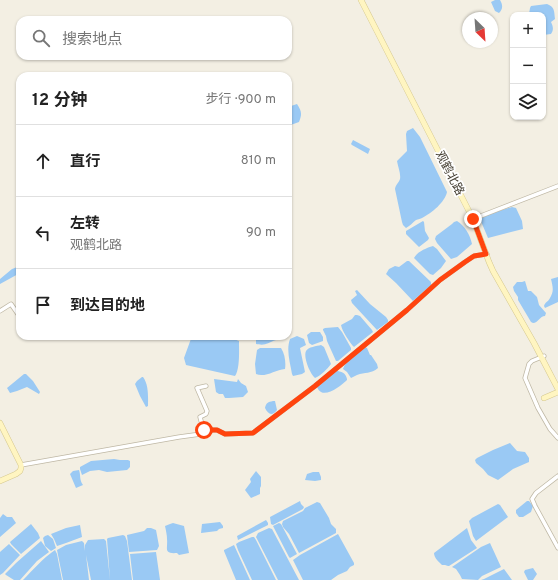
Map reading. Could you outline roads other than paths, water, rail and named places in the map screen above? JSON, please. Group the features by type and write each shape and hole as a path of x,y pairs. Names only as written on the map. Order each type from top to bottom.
{"street":[{"name":"观鹤北路","path":"361,0 474,218"},
{"name":"观鹤北路","path":"364,0 474,218 499,283 558,383"},
{"path":"474,218 558,186"},
{"path":"21,465 201,434 211,430 217,430 225,434 253,433 327,376 407,310 440,280 474,256 487,254"},
{"path":"0,311 11,304 16,311"},
{"name":"观鹤北路","path":"543,356 558,390"},
{"path":"543,356 529,364 525,378 538,408 550,429 558,438"},
{"path":"204,432 200,417 206,414 206,411 197,388 206,386"},
{"path":"544,398 558,390"},
{"path":"0,423 21,465 20,471 0,481"},
{"path":"558,476 536,493 532,499 558,548"}],"water":[{"path":"500,0 502,8 499,13 495,11 491,2"},
{"path":"547,4 553,8 555,19 551,22 553,31 551,34 546,35 546,12 529,12 531,6"},
{"path":"297,104 300,109 301,117 299,122 292,125 292,106"},
{"path":"413,128 420,137 447,192 444,200 434,210 416,220 406,228 402,222 395,189 400,179 397,161 407,151 406,134 407,131"},
{"path":"353,140 370,149 368,154 352,145"},
{"path":"512,207 516,208 522,221 523,229 488,238 480,219 489,214"},
{"path":"423,221 425,231 429,238 419,247 406,234 406,231"},
{"path":"457,221 467,231 472,244 457,257 451,259 435,239 436,236"},
{"path":"433,246 446,261 433,275 430,274 414,258 422,250"},
{"path":"409,261 431,282 431,285 413,301 386,274 389,269 395,266 399,267"},
{"path":"16,268 16,275 0,284 0,279"},
{"path":"558,277 558,302 545,308 544,305 553,291 551,279"},
{"path":"525,281 528,291 531,291 537,297 539,305 546,313 545,316 535,323 531,322 518,300 513,287 517,282"},
{"path":"357,290 388,320 388,322 377,330 352,303 351,300 357,295 355,291"},
{"path":"355,315 360,316 373,332 354,347 346,337 341,325 352,319"},
{"path":"338,327 351,350 336,361 323,329"},
{"path":"311,332 320,332 323,337 323,341 312,345 309,343 307,335"},
{"path":"297,336 304,339 306,345 300,348 305,372 293,376 288,352 290,340 292,340 292,338"},
{"path":"191,340 239,341 237,373 235,376 186,365 184,358"},
{"path":"256,340 276,340 262,345 256,344"},
{"path":"321,345 324,347 331,364 322,374 315,378 311,373 305,354 309,349"},
{"path":"365,347 377,364 378,368 368,373 360,374 351,378 343,369 350,359"},
{"path":"260,348 281,348 285,358 285,369 263,375 256,374 255,364 257,350"},
{"path":"336,371 344,374 347,380 327,393 320,392 317,387 318,385"},
{"path":"26,374 33,381 40,392 39,394 27,387 10,393 7,388"},
{"path":"142,377 145,380 148,391 148,406 146,407 135,384"},
{"path":"214,379 237,382 238,379 246,386 248,392 243,397 225,398 223,394 216,392"},
{"path":"275,401 277,410 270,414 265,408 268,403"},
{"path":"510,443 517,451 525,452 529,458 529,462 513,469 498,480 488,475 476,463 475,460 477,458"},
{"path":"114,459 130,461 130,467 127,470 107,472 99,470 90,471 82,475 80,467 91,461"},
{"path":"79,470 83,485 76,488 70,474 73,471"},
{"path":"256,471 261,477 260,494 251,498 245,490"},
{"path":"319,472 321,480 305,480 307,474"},
{"path":"300,501 304,507 303,509 273,525 271,524 270,517"},
{"path":"529,501 533,506 531,512 523,517 519,517 516,510"},
{"path":"317,502 320,503 331,524 336,529 336,533 299,553 289,534 283,527 283,521"},
{"path":"498,504 508,517 476,541 469,521"},
{"path":"3,514 7,517 12,517 16,523 0,537 0,518"},
{"path":"266,520 268,525 238,540 237,536"},
{"path":"220,522 223,528 217,531 201,533 202,524"},
{"path":"173,523 184,526 189,553 179,555 177,553 168,552 165,526"},
{"path":"279,523 281,524 297,554 290,558 273,526"},
{"path":"31,524 40,538 21,554 10,542"},
{"path":"80,525 82,537 57,546 51,534 66,528"},
{"path":"147,528 156,530 159,546 157,550 129,552 127,535 144,531"},
{"path":"269,528 272,529 299,580 278,580 256,537 258,533"},
{"path":"467,528 471,540 477,548 449,566 442,565 434,553"},
{"path":"338,534 354,565 347,571 331,580 303,580 293,560"},
{"path":"48,535 53,539 56,548 51,551 45,546 43,538"},
{"path":"123,535 127,541 132,580 110,580 107,539"},
{"path":"252,537 256,540 276,580 252,580 236,544"},
{"path":"104,539 106,541 110,580 91,580 86,555 89,580 63,580 57,550 66,545 82,541 84,543 85,551 85,545 88,540"},
{"path":"41,541 49,552 37,561 20,580 14,580 5,574 16,563"},
{"path":"490,543 501,567 482,576 478,580 462,579 456,569 452,567 481,547"},
{"path":"9,544 20,555 0,575 0,552"},
{"path":"234,545 250,580 236,580 224,551"},
{"path":"55,550 62,580 23,580 42,561"},
{"path":"156,552 160,580 133,580 130,554"},
{"path":"533,568 537,574 533,580 528,580 524,572 525,570"},
{"path":"504,569 512,580 481,580 484,579"}]}
